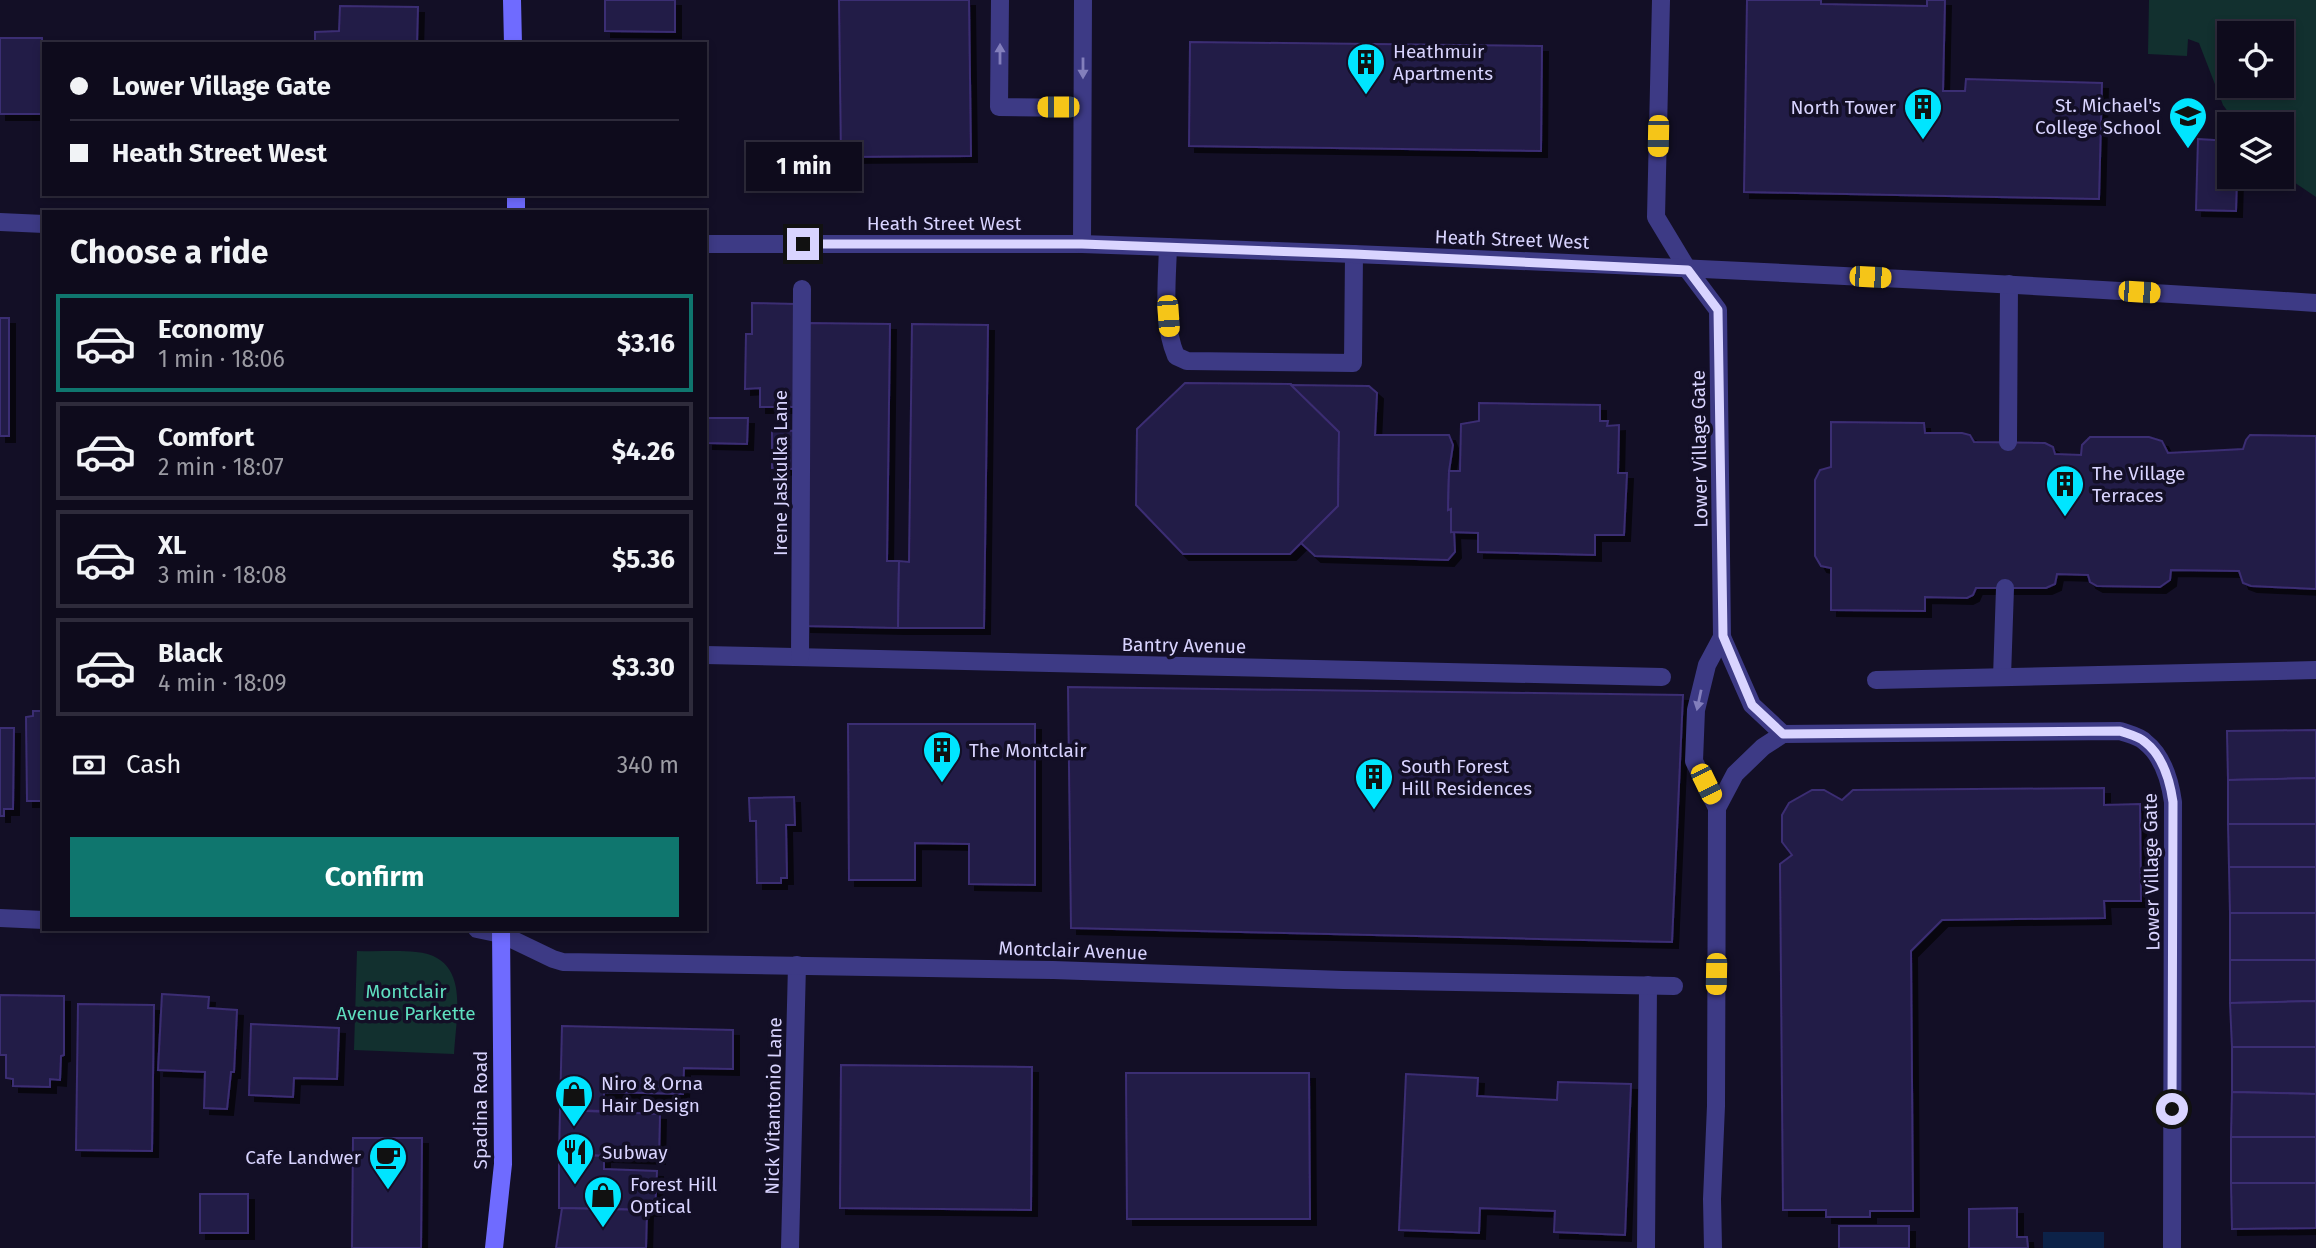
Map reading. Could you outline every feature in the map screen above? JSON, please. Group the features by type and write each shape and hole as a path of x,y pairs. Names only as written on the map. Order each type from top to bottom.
{"street":[{"path":"512,0 513,42"},
{"path":"1000,0 999,107 1082,108"},
{"path":"1082,244 1083,0"},
{"name":"Lower Village Gate","path":"1661,0 1656,217 1688,270 1718,310 1723,636 1752,705 1783,734"},
{"path":"0,222 42,224"},
{"name":"Heath Street West","path":"707,244 1082,244 1168,247 2008,284 2316,303"},
{"path":"1168,247 1166,289 1170,342 1175,356 1187,361 1353,363 1354,254"},
{"path":"2008,284 2008,442"},
{"name":"Irene Jaskulka Lane","path":"800,657 802,289"},
{"path":"2002,677 2006,588"},
{"name":"Lower Village Gate","path":"1713,1248 1717,808 1694,761 1696,710 1707,665 1723,636"},
{"name":"Bantry Avenue","path":"707,655 1662,677"},
{"path":"1876,680 2316,670"},
{"name":"Lower Village Gate","path":"1717,808 1735,774 1763,747 1783,734 2120,731 2144,740 2156,753 2170,782 2173,802 2172,1248"},
{"path":"0,918 42,920"},
{"name":"Montclair Avenue","path":"501,931 553,960 563,962 1674,986"},
{"name":"Spadina Road","path":"494,1248 503,1164 501,931"},
{"name":"Nick Vitantonio Lane","path":"790,1248 797,965"},
{"path":"1646,1248 1648,985"}],"green space":[{"path":"2149,0 2316,0 2316,197 2294,182 2294,112 2228,112 2220,98 2294,98 2294,21 2217,21 2217,90 2199,43 2188,39 2187,56 2148,54"},
{"name":"Montclair Avenue Parkette","path":"357,951 416,952 434,956 445,965 453,976 456,990 454,1054 354,1050"}],"water":[{"path":"2043,1232 2104,1232 2104,1248 2043,1248"}],"building":[{"path":"605,0 675,0 675,32 605,31"},
{"path":"839,0 969,0 971,156 841,157"},
{"name":"North Tower","path":"1747,0 1821,0 1821,4 1927,6 1927,0 1945,0 1943,91 1965,91 1966,79 2102,83 2099,199 1744,192"},
{"path":"340,6 418,7 417,42 315,42 315,32 339,31"},
{"path":"0,38 42,38 42,114 0,114"},
{"name":"Heathmuir Apartments","path":"1190,42 1542,46 1541,151 1189,146"},
{"path":"2198,139 2217,140 2217,189 2237,189 2236,211 2196,210"},
{"path":"752,303 796,304 795,407 760,407 760,388 745,389 746,334 752,334"},
{"path":"0,318 9,318 9,436 0,436"},
{"path":"808,323 890,324 887,561 899,561 898,628 805,626"},
{"path":"912,324 988,325 984,628 898,628 899,561 909,562"},
{"path":"1185,383 1291,384 1339,432 1338,506 1290,554 1183,554 1136,505 1137,429"},
{"path":"1291,385 1369,386 1377,393 1375,435 1449,435 1453,445 1448,510 1451,509 1451,532 1454,531 1455,552 1448,560 1315,556 1301,543 1338,506 1339,432"},
{"path":"1479,403 1600,405 1600,421 1608,421 1607,426 1619,425 1618,473 1627,473 1624,535 1595,535 1595,555 1478,552 1478,533 1451,532 1451,509 1448,510 1449,471 1460,471 1461,424 1479,421"},
{"path":"707,418 748,418 747,444 707,443"},
{"name":"The Village Terraces","path":"1831,422 1924,423 1925,433 1962,433 1970,435 1974,442 2045,443 2053,447 2055,454 2081,455 2082,445 2090,437 2149,437 2162,441 2168,453 2243,449 2250,435 2316,436 2316,589 2251,586 2243,583 2239,571 2171,570 2170,580 2160,587 2097,586 2090,582 2088,575 2057,574 2055,584 2046,588 1976,588 1973,595 1967,598 1925,597 1925,611 1831,610 1831,568 1821,566 1815,556 1815,480 1820,470 1831,467"},
{"path":"772,430 796,431 794,469 772,468"},
{"name":"South Forest Hill Residences","path":"1068,687 1683,695 1672,942 1071,928"},
{"path":"33,711 42,711 42,801 27,801 26,717 33,716"},
{"name":"The Montclair","path":"848,724 1035,724 1035,885 969,884 969,844 915,843 915,880 849,880"},
{"path":"0,728 14,728 13,809 4,809 4,816 0,816"},
{"path":"2316,730 2316,778 2228,780 2227,731"},
{"path":"2316,778 2316,824 2228,824 2228,780"},
{"path":"2104,788 2104,805 2140,804 2141,901 2104,901 2105,918 1942,920 1911,951 1913,1211 1870,1211 1870,1217 1826,1217 1826,1210 1783,1210 1780,864 1792,855 1782,842 1782,815 1789,803 1812,790 1824,790 1842,800 1853,790"},
{"path":"794,797 795,825 786,825 787,878 781,878 781,883 757,883 756,821 750,821 749,798"},
{"path":"2228,824 2316,824 2316,867 2229,867"},
{"path":"2229,867 2316,867 2316,913 2230,913"},
{"path":"2230,913 2316,913 2316,960 2230,960"},
{"path":"2230,960 2316,960 2316,1001 2230,1003"},
{"path":"162,994 209,997 208,1008 237,1010 234,1072 231,1072 227,1109 204,1108 205,1072 158,1070"},
{"path":"0,995 64,996 64,1055 61,1056 60,1080 50,1079 50,1087 13,1086 13,1079 6,1078 6,1055 0,1055"},
{"path":"2316,1001 2316,1047 2232,1047 2230,1003"},
{"path":"78,1004 154,1005 152,1151 76,1150"},
{"path":"251,1024 339,1028 337,1079 294,1078 293,1097 249,1095"},
{"path":"562,1026 733,1030 733,1069 684,1068 683,1094 604,1092 604,1111 560,1110"},
{"path":"2232,1047 2316,1047 2316,1094 2232,1092"},
{"path":"841,1065 1032,1067 1031,1210 840,1208"},
{"path":"1126,1073 1309,1073 1310,1219 1127,1219"},
{"path":"1406,1074 1478,1078 1477,1096 1557,1100 1558,1082 1631,1084 1625,1235 1554,1232 1555,1211 1480,1208 1479,1233 1399,1230"},
{"path":"2232,1092 2316,1094 2316,1137 2231,1137"},
{"path":"560,1110 660,1114 659,1158 559,1154"},
{"path":"2231,1137 2316,1137 2316,1183 2231,1183"},
{"path":"353,1138 422,1138 421,1248 352,1248"},
{"path":"559,1154 604,1156 604,1169 657,1171 655,1210 559,1208"},
{"path":"2231,1183 2316,1183 2316,1228 2232,1229"},
{"path":"200,1194 248,1194 248,1233 200,1233"},
{"name":"Forest Hill Optical","path":"562,1208 647,1210 646,1248 556,1248"},
{"path":"2017,1208 2017,1237 2027,1237 2028,1248 1969,1248 1969,1209"},
{"path":"1839,1226 1909,1226 1909,1248 1839,1248"}],"place":[{"name":"Heathmuir Apartments","path":"1366,96"},
{"name":"North Tower","path":"1923,141"},
{"name":"St. Michael's College School","path":"2188,150"},
{"name":"The Village Terraces","path":"2065,518"},
{"name":"The Montclair","path":"942,784"},
{"name":"South Forest Hill Residences","path":"1374,811"},
{"name":"Niro & Orna Hair Design","path":"574,1128"},
{"name":"Subway","path":"575,1186"},
{"name":"Cafe Landwer","path":"388,1191"},
{"name":"Forest Hill Optical","path":"603,1229"}],"route":[{"path":"803,244 1082,244 1607,264 1688,270 1718,310 1723,636 1752,705 1783,734 2120,731 2144,740 2156,753 2170,782 2173,802 2172,1109"}]}
